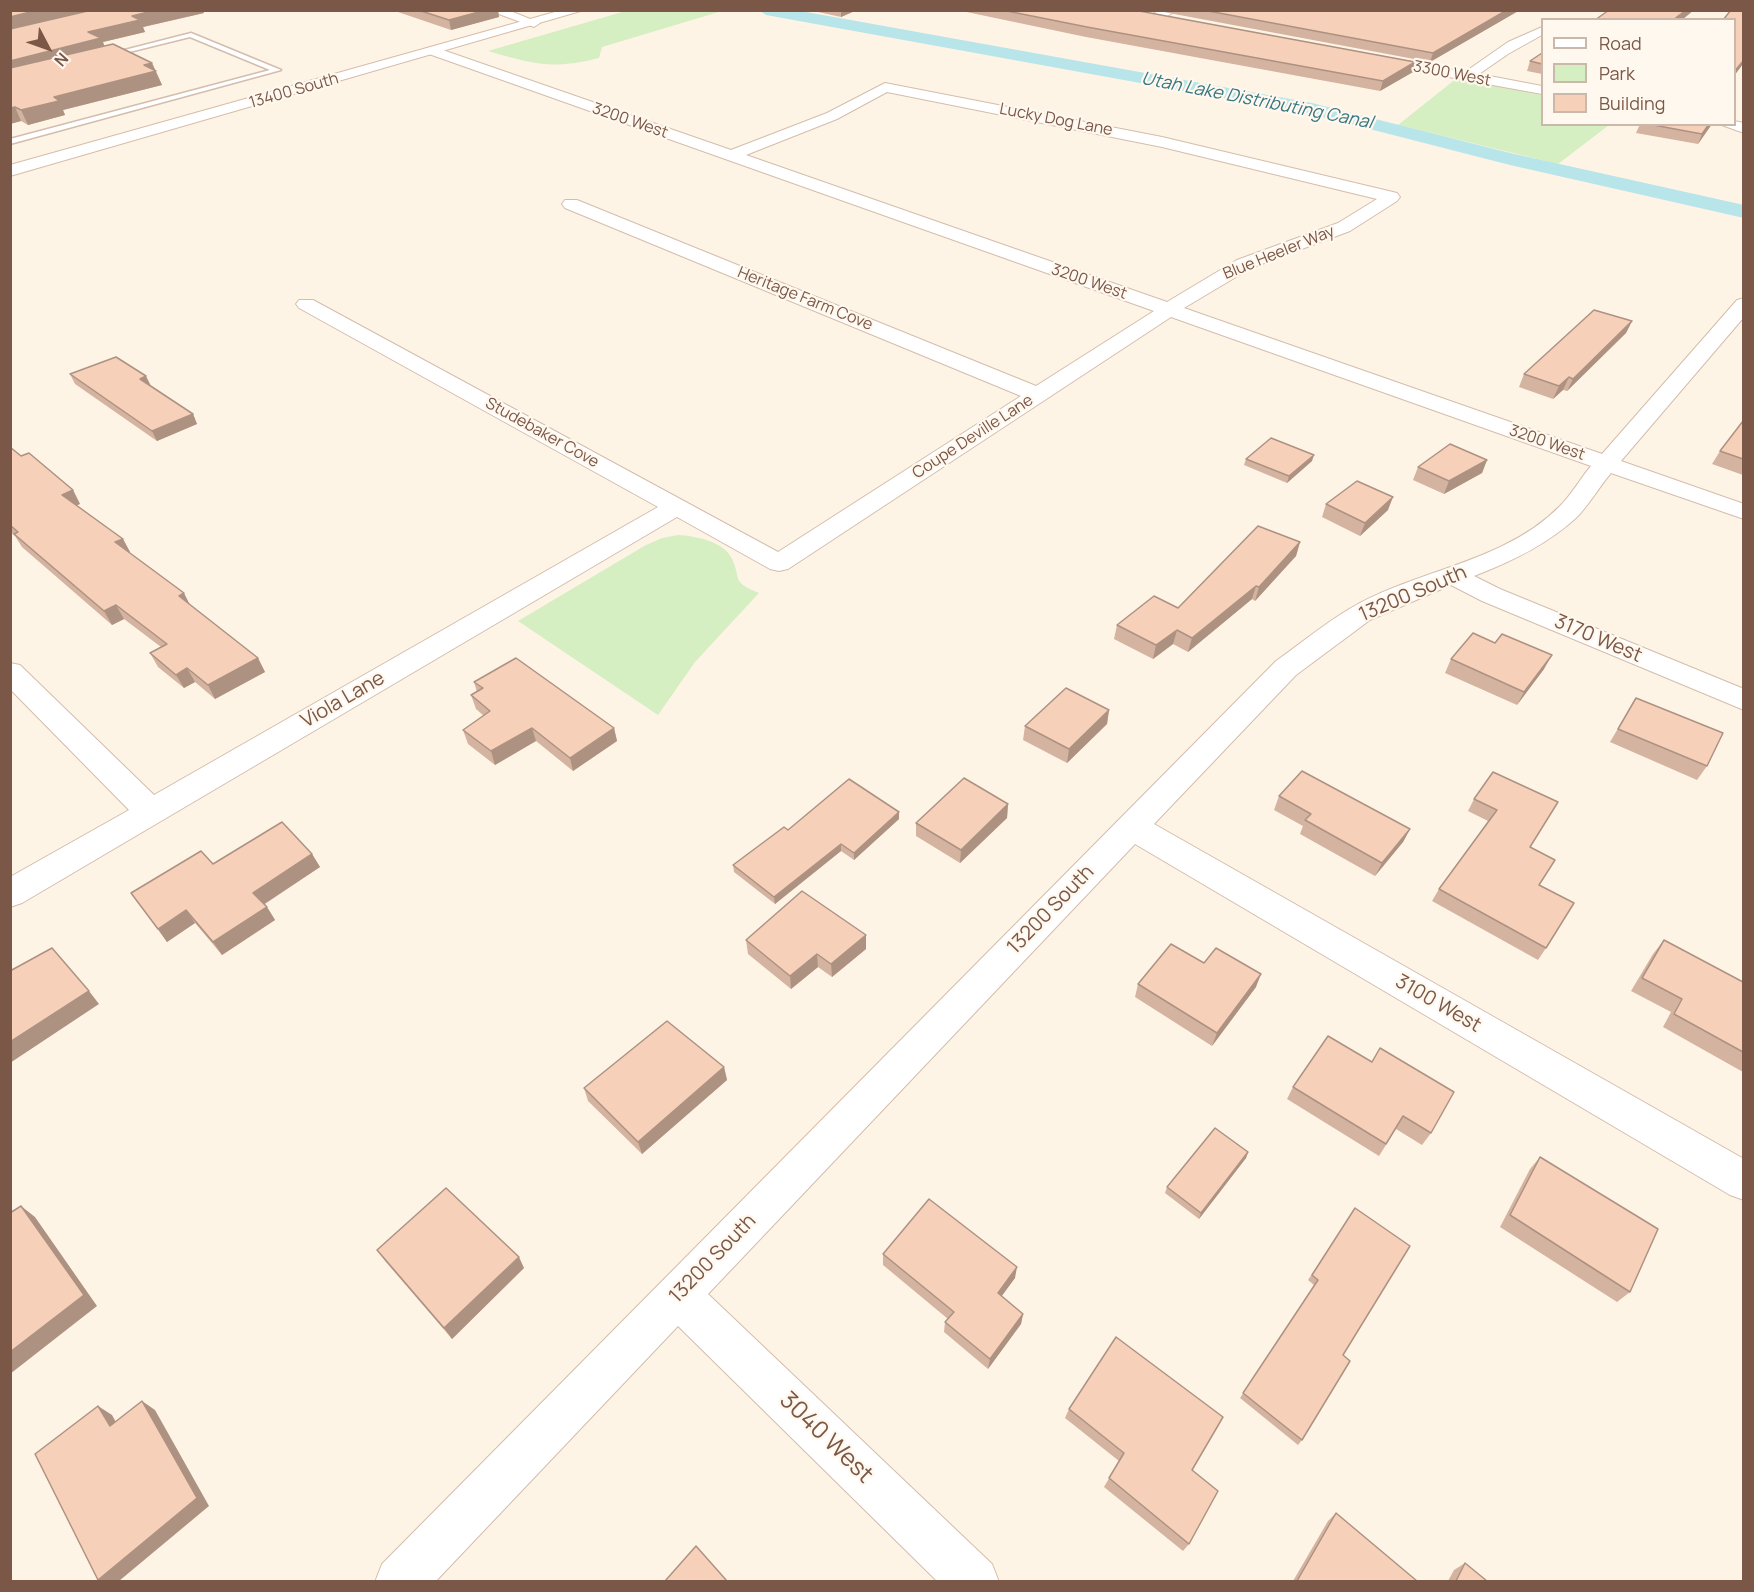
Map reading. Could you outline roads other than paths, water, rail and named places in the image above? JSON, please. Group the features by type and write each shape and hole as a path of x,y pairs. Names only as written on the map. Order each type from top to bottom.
{"main road":[{"name":"13400 South","path":"10,171 578,10"}],"street":[{"path":"494,10 534,23"},
{"path":"1170,10 1151,17 1179,22"},
{"path":"1468,76 1495,56 1541,31"},
{"name":"3200 West","path":"434,51 1743,512"},
{"name":"3300 West","path":"1352,55 1541,90"},
{"name":"Lucky Dog Lane","path":"730,156 832,116 885,87 1140,137 1391,197"},
{"name":"Blue Heeler Way","path":"1168,310 1244,264 1344,227 1391,197"},
{"name":"Heritage Farm Cove","path":"571,204 1038,395"},
{"name":"Studebaker Cove","path":"306,304 778,563"},
{"name":"13200 South","path":"400,1581 1286,668 1360,614 1404,593 1503,556 1542,533 1569,511 1743,304"},
{"name":"Coupe Deville Lane","path":"778,563 1168,310"},
{"name":"Viola Lane","path":"10,894 676,507"},
{"name":"3170 West","path":"1454,576 1491,594 1743,700"},
{"path":"10,672 151,812"},
{"name":"3100 West","path":"1132,827 1743,1181"},
{"name":"3040 West","path":"678,1295 974,1581"}],"lane":[{"path":"10,142 278,70 191,35 101,57"}],"waterway":[{"name":"Utah Lake Distributing Canal","path":"766,10 1312,109 1510,159 1744,212"}]}
